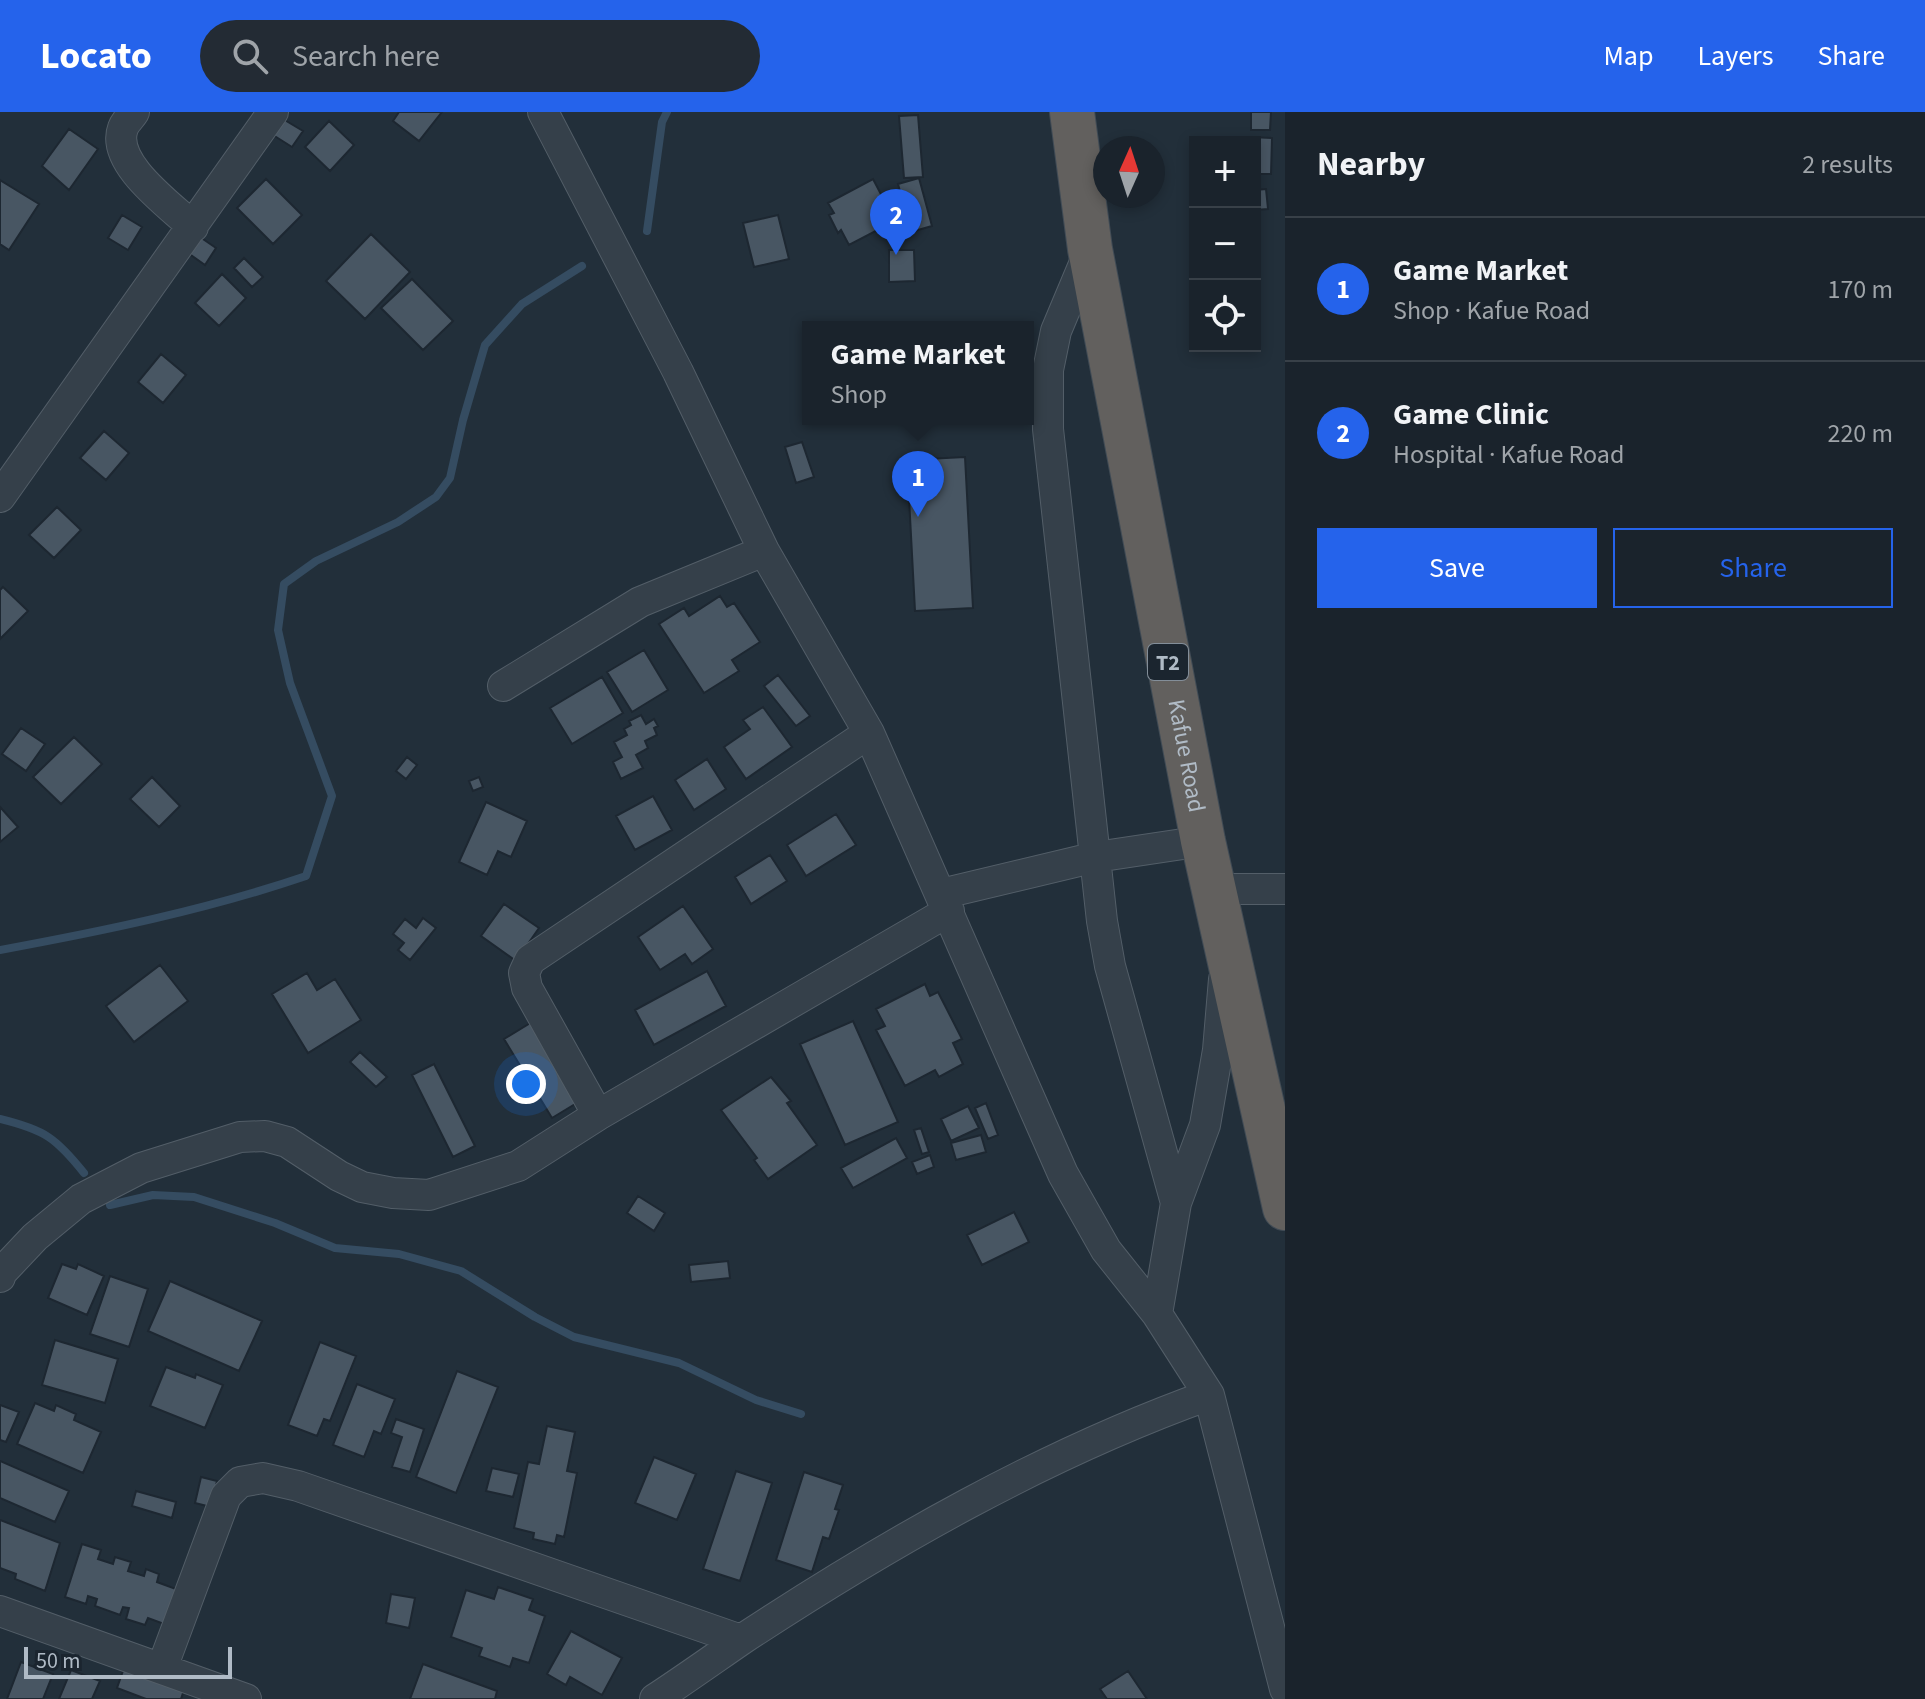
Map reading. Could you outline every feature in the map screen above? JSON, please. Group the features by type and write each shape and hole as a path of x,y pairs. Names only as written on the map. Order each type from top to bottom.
{"highway":[{"name":"Kafue Road","path":"1072,112 1090,249 1203,841 1285,1208"}],"street":[{"path":"134,112 123,128 121,148 129,165 193,227"},
{"path":"0,497 273,112"},
{"path":"543,112 678,372 764,551 869,733 1063,1174 1106,1250 1157,1314 1209,1395 1285,1689"},
{"path":"1090,249 1056,331 1048,370 1048,429 1110,966 1176,1203"},
{"path":"503,686 640,602 764,551"},
{"path":"598,1115 527,988 524,973 530,960 869,733"},
{"path":"0,1274 35,1237 81,1199 141,1168 240,1137 265,1136 287,1142 362,1187 393,1193 429,1195 518,1166 945,902 1096,857 1203,841"},
{"path":"1214,889 1285,889"},
{"path":"1157,1314 1176,1203 1205,1125 1218,1050 1227,941"},
{"path":"655,1699 741,1640 928,1526 1041,1467 1209,1395"},
{"path":"162,1668 226,1496 240,1482 263,1478 298,1486 741,1640"},
{"path":"0,1611 246,1699"}],"building":[{"path":"399,112 442,112 419,141 393,121"},
{"path":"1251,112 1271,112 1270,130 1251,130"},
{"path":"918,115 923,177 904,178 899,116"},
{"path":"283,119 303,131 292,147 273,135"},
{"path":"329,121 354,145 330,171 305,147"},
{"path":"69,129 98,149 69,190 42,166"},
{"path":"1261,137 1272,138 1271,174 1261,174"},
{"path":"919,178 932,226 911,232 898,184"},
{"path":"266,179 302,215 273,244 237,208"},
{"path":"873,179 895,221 849,245 841,230 838,233 829,215 834,213 828,203"},
{"path":"0,180 39,204 9,250 0,244"},
{"path":"1261,189 1266,189 1268,209 1261,210"},
{"path":"122,215 142,227 128,250 108,238"},
{"path":"778,215 789,259 754,267 743,223"},
{"path":"371,234 410,272 365,319 326,281"},
{"path":"200,237 216,248 205,265 188,253"},
{"path":"889,250 914,250 915,281 889,282"},
{"path":"244,258 263,277 252,287 234,268"},
{"path":"222,274 246,298 219,326 195,303"},
{"path":"412,279 453,321 423,350 381,308"},
{"path":"161,354 186,375 163,403 138,382"},
{"path":"104,431 129,453 106,480 80,458"},
{"path":"802,442 814,477 796,483 785,447"},
{"path":"965,457 973,608 915,611 907,460"},
{"path":"57,507 81,530 54,558 29,535"},
{"path":"3,587 28,611 0,639 0,590"},
{"path":"720,596 727,607 734,603 760,642 732,660 739,671 704,693 659,624 684,608 689,616"},
{"path":"644,650 668,690 632,712 607,672"},
{"path":"778,675 810,716 796,726 764,686"},
{"path":"602,677 623,713 572,744 550,708"},
{"path":"763,707 792,747 746,779 724,747 750,729 743,720"},
{"path":"641,715 646,724 654,719 658,726 654,728 657,735 645,741 648,748 636,755 643,768 621,779 613,762 622,757 614,742 627,735 624,729 631,725 629,721"},
{"path":"21,728 45,744 26,771 2,754"},
{"path":"74,737 102,764 61,804 33,777"},
{"path":"407,757 417,765 406,779 396,771"},
{"path":"707,759 726,789 694,810 675,780"},
{"path":"152,777 180,806 159,827 130,799"},
{"path":"479,777 483,787 473,791 469,781"},
{"path":"653,796 672,830 635,850 616,816"},
{"path":"486,802 527,821 511,857 498,851 487,875 459,862"},
{"path":"0,807 18,827 0,842"},
{"path":"836,814 856,845 806,876 787,845"},
{"path":"770,855 787,881 751,904 735,877"},
{"path":"504,904 539,928 516,961 481,936"},
{"path":"683,906 713,949 692,964 685,954 660,970 638,937"},
{"path":"423,918 436,928 410,960 398,950 404,943 393,934 405,919 416,928"},
{"path":"160,965 188,1001 134,1042 106,1006"},
{"path":"707,971 726,1006 654,1045 635,1010"},
{"path":"307,973 317,990 335,979 361,1020 308,1053 272,994"},
{"path":"925,984 930,996 938,992 962,1039 953,1043 963,1064 939,1077 935,1070 905,1086 876,1030 885,1026 876,1009"},
{"path":"853,1021 898,1122 845,1145 800,1044"},
{"path":"532,1022 580,1101 552,1118 504,1039"},
{"path":"360,1052 387,1077 376,1087 350,1062"},
{"path":"434,1064 475,1146 453,1157 412,1075"},
{"path":"771,1077 791,1101 787,1103 817,1145 768,1179 754,1160 757,1158 721,1110"},
{"path":"986,1103 998,1135 988,1139 975,1108"},
{"path":"968,1106 979,1128 951,1141 941,1119"},
{"path":"921,1128 929,1152 922,1154 914,1130"},
{"path":"981,1135 986,1152 956,1160 951,1143"},
{"path":"896,1138 907,1158 853,1188 841,1168"},
{"path":"930,1155 934,1167 917,1174 912,1162"},
{"path":"638,1196 665,1213 654,1231 627,1213"},
{"path":"1014,1212 1029,1242 982,1265 967,1235"},
{"path":"728,1261 730,1278 691,1282 689,1265"},
{"path":"62,1264 76,1269 78,1264 104,1276 87,1315 48,1298"},
{"path":"110,1276 148,1289 129,1347 90,1334"},
{"path":"170,1281 262,1321 239,1371 148,1331"},
{"path":"55,1340 118,1359 105,1403 42,1385"},
{"path":"320,1342 356,1356 330,1421 324,1419 317,1436 288,1425"},
{"path":"166,1367 223,1385 205,1428 150,1406"},
{"path":"457,1371 498,1387 456,1493 416,1477"},
{"path":"357,1384 395,1399 381,1434 374,1431 364,1457 333,1445"},
{"path":"35,1403 54,1411 56,1405 76,1414 74,1420 101,1432 83,1473 17,1444"},
{"path":"0,1405 19,1412 6,1442 0,1440"},
{"path":"396,1419 424,1429 410,1472 392,1467 402,1437 391,1433"},
{"path":"547,1426 575,1432 567,1471 577,1473 564,1537 557,1535 555,1544 533,1539 534,1533 514,1528 528,1462 539,1464"},
{"path":"654,1457 696,1474 677,1520 635,1503"},
{"path":"0,1461 69,1491 55,1522 0,1498"},
{"path":"492,1468 519,1474 513,1497 486,1491"},
{"path":"736,1471 772,1483 740,1581 703,1569"},
{"path":"804,1472 843,1485 835,1509 839,1510 829,1539 823,1537 812,1572 776,1560"},
{"path":"201,1477 217,1481 211,1507 195,1503"},
{"path":"136,1491 176,1502 172,1518 132,1506"},
{"path":"0,1520 60,1543 45,1591 15,1579 16,1574 0,1568"},
{"path":"82,1544 101,1550 98,1559 113,1564 115,1557 131,1562 128,1571 144,1576 146,1569 159,1574 157,1582 176,1589 164,1624 148,1618 145,1625 126,1619 129,1608 123,1607 120,1615 95,1606 97,1599 88,1596 86,1604 65,1597"},
{"path":"498,1587 533,1599 529,1610 545,1616 529,1663 513,1658 510,1667 479,1656 482,1648 451,1637 466,1590 494,1599"},
{"path":"391,1594 415,1598 409,1628 386,1623"},
{"path":"571,1631 622,1658 602,1695 570,1677 566,1685 547,1674"},
{"path":"21,1662 53,1674 43,1699 7,1699"},
{"path":"423,1664 497,1691 495,1699 410,1699"},
{"path":"124,1668 184,1690 181,1699 146,1699 117,1688"},
{"path":"71,1670 100,1681 92,1699 59,1699"},
{"path":"1128,1671 1147,1699 1107,1699 1100,1689"}],"waterway":[{"path":"647,231 662,122 667,112"},
{"path":"0,950 154,919 306,876 332,796 290,683 278,630 284,584 316,561 398,522 436,497 450,478 485,345 522,304 582,266"},
{"path":"0,1119 48,1137 84,1173"},
{"path":"110,1205 153,1195 194,1197 275,1223 335,1248 399,1254 461,1271 574,1337 679,1363 756,1400 801,1414"}],"place":[{"name":"Game Clinic","path":"896,255"},
{"name":"Game Market","path":"918,517"}]}
